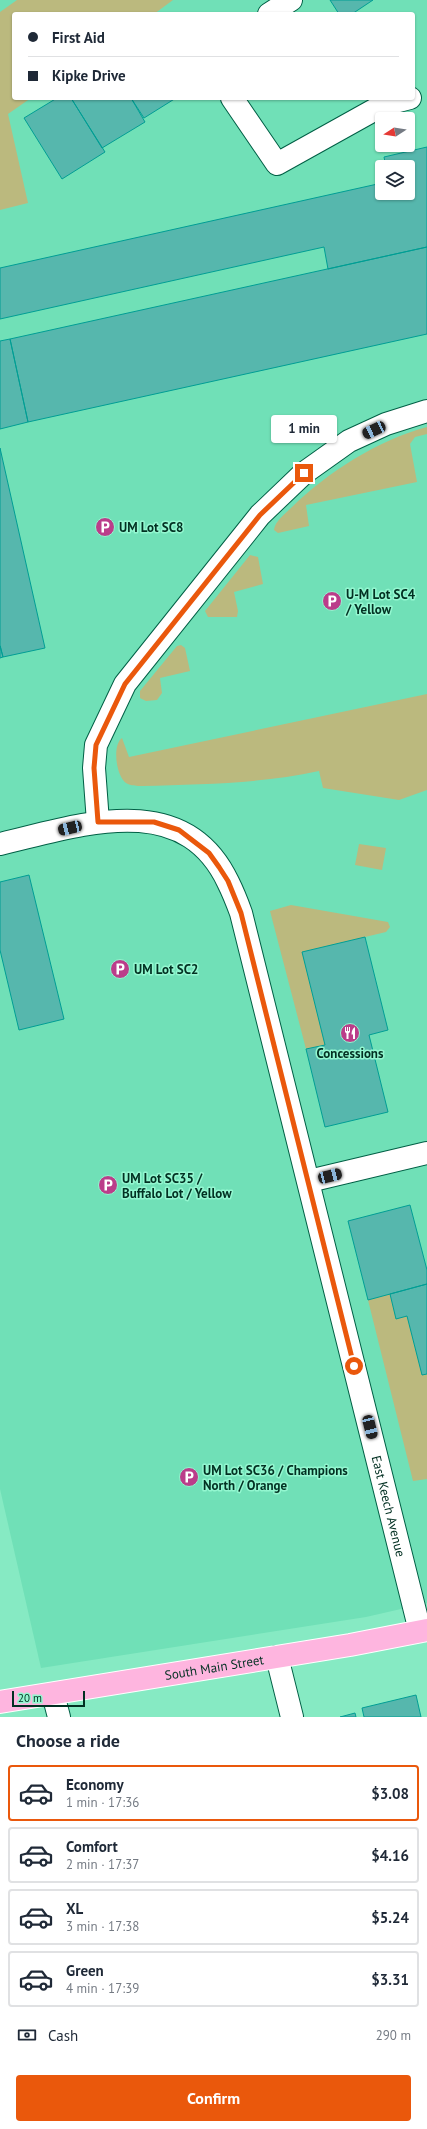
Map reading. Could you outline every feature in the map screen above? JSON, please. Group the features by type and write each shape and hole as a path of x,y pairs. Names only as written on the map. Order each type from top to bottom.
{"main road":[{"name":"South Main Street","path":"0,1702 277,1657 423,1630"}],"street":[{"path":"272,12 291,0"},
{"path":"415,97 427,94"},
{"path":"233,100 277,164 383,106 403,100"},
{"path":"98,822 94,768 96,745 125,684 260,515 304,473 349,441 386,424 427,411"},
{"name":"East Keech Avenue","path":"0,844 98,822 154,822 179,830 209,853 228,881 241,913 423,1630"},
{"path":"309,1181 427,1152"},
{"path":"277,1657 292,1717"},
{"path":"53,1694 59,1717"}],"shaded area":[{"path":"0,0 427,0 427,1603 366,1617 41,1668 0,1489"},
{"path":"17,0 173,0 157,12 12,12 12,100 28,100 8,114 28,203 0,210 0,12"},
{"path":"427,427 427,434 415,437 410,444 417,482 306,505 309,526 278,533 274,530 276,524 283,515 305,495 337,470 389,440"},
{"path":"250,555 258,557 263,584 234,592 238,611 237,617 208,617 205,611"},
{"path":"181,645 185,648 190,671 160,678 162,693 157,700 146,701 140,698 140,691 177,646"},
{"path":"427,694 427,790 399,800 323,788 319,771 275,779 253,781 209,784 132,785 126,783 123,779 116,760 117,747 122,738 129,757"},
{"path":"359,844 386,848 382,870 355,865"},
{"path":"291,905 388,922 390,927 386,932 302,952 325,1045 306,1049 270,911"},
{"path":"390,1294 396,1319 407,1316 422,1375 427,1374 427,1479 413,1481 368,1300"}],"building":[{"path":"330,0 373,0 355,12 338,12"},
{"path":"54,100 72,100 105,152 62,179 24,118"},
{"path":"72,100 132,100 145,122 102,148"},
{"path":"132,100 173,100 144,118"},
{"path":"427,147 427,247 328,269 324,247 0,319 0,268 375,185 375,200 415,200 415,160 385,160 384,157 406,152 415,152 415,150"},
{"path":"427,247 427,334 28,422 10,339"},
{"path":"10,339 28,422 0,429 0,341"},
{"path":"0,448 45,648 3,657 0,645"},
{"path":"0,646 3,657 0,658"},
{"path":"29,875 64,1019 19,1030 0,950 0,882"},
{"name":"Concessions","path":"365,937 388,1030 369,1035 388,1112 325,1127 306,1049 325,1045 302,952"},
{"path":"410,1205 427,1270 427,1284 368,1300 348,1221"},
{"path":"427,1284 427,1374 422,1375 407,1316 396,1319 390,1294"},
{"path":"416,1695 421,1717 364,1717 362,1708"},
{"path":"355,1713 356,1717 340,1717"}],"place":[{"name":"UM Lot SC8","path":"105,527"},
{"name":"U-M Lot SC4 / Yellow","path":"332,601"},
{"name":"UM Lot SC2","path":"120,969"},
{"name":"Concessions","path":"350,1033"},
{"name":"UM Lot SC35 / Buffalo Lot / Yellow","path":"108,1185"},
{"name":"UM Lot SC36 / Champions North / Orange","path":"189,1477"}],"route":[{"path":"304,473 260,515 125,684 104,725 96,745 94,768 95,800 98,822 126,820 154,822 168,825 179,830 209,853 228,881 241,913 354,1366"}]}
